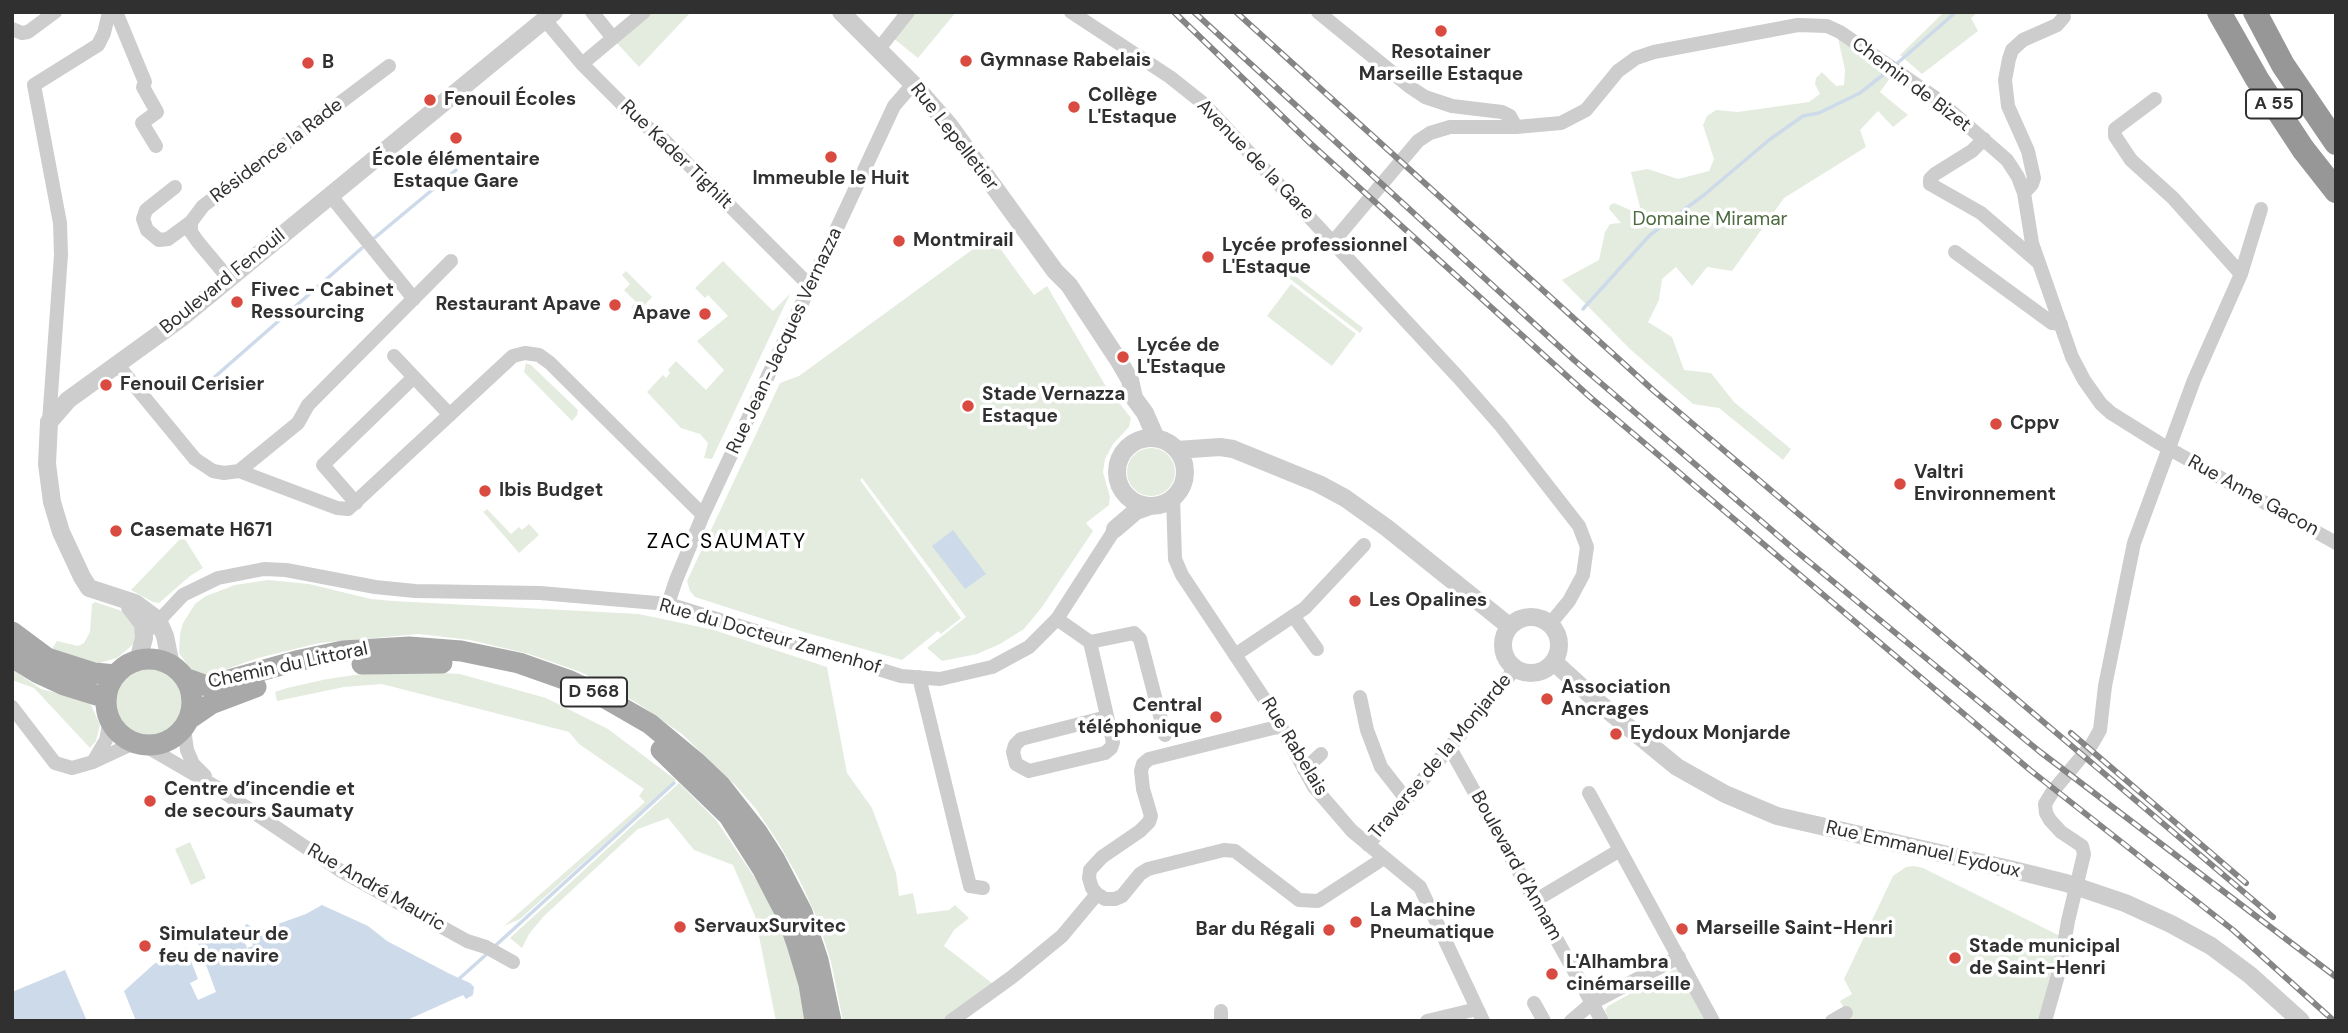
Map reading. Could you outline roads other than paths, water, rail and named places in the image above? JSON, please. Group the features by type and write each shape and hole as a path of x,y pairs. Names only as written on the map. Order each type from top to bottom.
{"highway":[{"name":"A 55","path":"2219,12 2257,79 2303,149 2336,191"},
{"name":"A 55","path":"2255,12 2283,65 2336,143"}],"main road":[{"path":"12,632 47,658 94,674 116,675"},
{"name":"Chemin du Littoral","path":"178,671 207,687 296,661 343,651 409,647 461,651 506,660 545,672 598,694 650,724 697,763 720,785 751,823 775,860 802,912 818,960 831,1021"},
{"path":"12,657 64,685 106,698"},
{"path":"155,659 178,671 191,691 192,705 187,724 173,739 159,744 139,744 120,734 110,720 106,698 116,675 126,666 138,661 155,659"},
{"name":"Chemin du Littoral","path":"187,724 211,704 263,685 350,665 388,662 436,662 482,669 540,685 591,706 663,752 729,816 746,840 788,918 809,984 815,1021"}],"street":[{"path":"17,31 28,32 55,12"},
{"path":"109,12 98,45 34,85 60,223 61,255 47,464 52,502 61,532 89,588 135,603 161,628 178,671"},
{"path":"116,12 145,82 143,87 157,112 142,122 156,146"},
{"path":"592,12 613,38"},
{"path":"582,64 644,12"},
{"name":"Rue Lepelletier","path":"841,12 950,125 1055,271 1069,285 1130,380 1140,420 1138,440"},
{"path":"878,50 908,12"},
{"name":"Avenue de la Gare","path":"1071,12 1204,104 1501,426 1579,526 1587,547 1583,575 1569,601 1550,624"},
{"path":"1318,12 1426,97 1452,106 1502,112 1510,116 1516,127"},
{"name":"Boulevard Fenouil","path":"49,422 68,400 180,319 549,16"},
{"name":"Rue Kader Tighilt","path":"549,16 582,64 623,105 662,138 810,286"},
{"path":"2024,193 2034,178 2028,151 2008,106 2005,80 2009,59 2012,50 2023,40 2057,25 2064,17"},
{"name":"Chemin de Bizet","path":"1332,242 1418,141 1430,133 1450,127 1516,127 1561,123 1579,115 1623,66 1636,58 1654,52 1798,25 1818,24 1833,28 1937,99 2007,160 2024,193 2032,243 2077,369 2101,404 2111,413 2169,449"},
{"name":"Résidence la Rade","path":"175,187 146,210 143,219 147,230 159,240 168,239 191,222 203,206 389,66"},
{"name":"Rue Jean-Jacques Vernazza","path":"668,604 704,515 894,106 913,84"},
{"path":"2155,99 2115,129 2115,136 2131,160 2173,198 2241,274"},
{"path":"1984,139 1972,151 1934,174 1930,184 1981,213 2040,264"},
{"path":"330,195 414,299"},
{"path":"2045,1021 2060,968 2083,859 2082,846 2056,827 2046,813 2045,804 2100,730 2105,686 2134,542 2194,380 2241,274 2261,209"},
{"path":"191,222 191,232 198,243 229,279"},
{"path":"1955,252 2052,323 2061,324"},
{"path":"239,471 298,423 309,405 451,261"},
{"path":"116,363 195,459 213,471 239,471 337,508 348,509 513,356 525,353 539,355 704,515"},
{"path":"394,356 450,415"},
{"path":"356,503 323,465 414,377"},
{"name":"Rue Lepelletier","path":"1134,398 1145,413 1156,438"},
{"path":"1156,438 1168,442 1177,450 1185,470 1184,480 1173,497 1165,503 1152,506 1136,503 1121,488 1116,472 1120,456 1130,444 1156,438"},
{"path":"1177,450 1220,447 1242,452 1319,484 1345,498 1389,529 1509,626"},
{"path":"1185,470 1204,449"},
{"name":"Rue Anne Gacon","path":"2169,449 2336,542"},
{"name":"Rue du Docteur Zamenhof","path":"144,639 161,628 195,589 218,578 240,573 264,569 286,570 375,587 415,591 540,593 668,604 901,676 940,679 992,667 1029,647 1057,620 1115,529 1120,513 1121,488"},
{"name":"Rue Rabelais","path":"1173,497 1175,559 1182,575 1281,726 1322,797 1367,845 1420,887 1480,1015"},
{"path":"1152,506 1174,528"},
{"name":"Rue du Docteur Zamenhof","path":"1115,529 1136,511 1152,506"},
{"path":"1236,655 1305,608 1364,545"},
{"path":"115,598 132,608 143,624 144,639 138,661"},
{"path":"1294,617 1317,649"},
{"path":"1524,617 1534,617 1550,624 1559,638 1554,663 1540,672 1523,673 1508,663 1502,644 1509,626 1524,617"},
{"path":"1057,620 1090,642 1113,742 1105,753 1029,771 1016,764 1013,752 1021,739 1107,717"},
{"path":"1090,642 1134,634 1140,639 1165,735"},
{"name":"Rue Emmanuel Eydoux","path":"1554,663 1677,767 1725,794 1777,816 2014,870 2066,883 2125,903 2171,924 2211,947 2250,975 2301,1021"},
{"name":"Traverse de la Monjarde","path":"1367,845 1515,669"},
{"path":"919,677 970,886 983,888"},
{"path":"1360,697 1367,730 1381,767 1406,799"},
{"path":"12,707 55,763 72,768 139,744"},
{"path":"93,762 106,740 110,720"},
{"name":"Rue André Mauric","path":"187,724 187,750 193,764 216,787"},
{"path":"1281,726 1149,759 1143,764 1141,771 1151,816 1149,822 1102,857 1090,870 1089,878 1097,894 1105,899 1115,900 1127,892 1140,874 1148,869 1224,850 1236,851 1245,856 1299,900 1318,901 1384,858"},
{"name":"Rue André Mauric","path":"139,744 216,787 341,872 511,966"},
{"name":"Boulevard d'Annam","path":"1450,748 1602,1021"},
{"path":"1304,770 1321,754"},
{"path":"1589,793 1713,1021"},
{"path":"1536,900 1620,850"},
{"path":"951,1021 1012,977 1069,930 1097,894"},
{"path":"1571,1021 1592,1003 1679,957"},
{"path":"1534,1003 1544,1021"},
{"path":"1832,1021 1846,1013"},
{"path":"1427,1021 1480,1015"}],"water":[{"path":"953,530 986,574 965,589 932,546"},
{"path":"322,905 368,926 387,941 470,983 474,987 473,995 466,999 463,995 405,1021 136,1021 124,991 154,964 186,948 198,979 190,983 198,1000 216,992 198,943 239,928 247,948 253,946 245,925 258,931 306,914"},
{"path":"65,970 87,1021 12,1021 12,992"}],"waterway":[{"path":"1894,66 1956,12"},
{"path":"1583,309 1650,235 1704,195 1769,140 1803,116 1819,113 1860,93 1888,71"},
{"path":"372,240 456,170"},
{"path":"210,381 362,248"},
{"path":"495,946 674,783"},
{"path":"460,978 489,952"}],"railway":[{"path":"1174,12 1310,143 1590,397 2030,770 2233,930 2334,1021"},
{"path":"1194,12 1574,360 1796,551 2039,751 2336,977"},
{"path":"1236,12 1654,391 2273,917"},
{"path":"2071,733 2246,883"}],"place":[{"name":"Resotainer Marseille Estaque","path":"1441,31"},
{"name":"Gymnase Rabelais","path":"966,61"},
{"name":"B","path":"308,63"},
{"name":"Fenouil Écoles","path":"430,100"},
{"name":"Collège L'Estaque","path":"1074,107"},
{"name":"École élémentaire Estaque Gare","path":"456,138"},
{"name":"Immeuble le Huit","path":"831,157"},
{"name":"Montmirail","path":"899,241"},
{"name":"Lycée professionnel L'Estaque","path":"1208,257"},
{"name":"Fivec - Cabinet Ressourcing","path":"237,302"},
{"name":"Restaurant Apave","path":"615,305"},
{"name":"Apave","path":"705,314"},
{"name":"Lycée de L'Estaque","path":"1123,357"},
{"name":"Fenouil Cerisier","path":"106,385"},
{"name":"Stade Vernazza Estaque","path":"968,406"},
{"name":"Cppv","path":"1996,424"},
{"name":"Valtri Environnement","path":"1900,484"},
{"name":"Ibis Budget","path":"485,491"},
{"name":"Casemate H671","path":"116,531"},
{"name":"Les Opalines","path":"1355,601"},
{"name":"Association Ancrages","path":"1547,699"},
{"name":"Central téléphonique","path":"1216,717"},
{"name":"Eydoux Monjarde","path":"1616,734"},
{"name":"Centre d’incendie et de secours Saumaty","path":"150,801"},
{"name":"La Machine Pneumatique","path":"1356,922"},
{"name":"ServauxSurvitec","path":"680,927"},
{"name":"Marseille Saint-Henri","path":"1682,929"},
{"name":"Bar du Régali","path":"1329,930"},
{"name":"Simulateur de feu de navire","path":"145,946"},
{"name":"Stade municipal de Saint-Henri","path":"1955,958"},
{"name":"L'Alhambra cinémarseille","path":"1552,974"}],"district":[{"name":"ZAC SAUMATY","path":"727,542"}],"park label":[{"name":"Domaine Miramar","path":"1710,220"}]}
